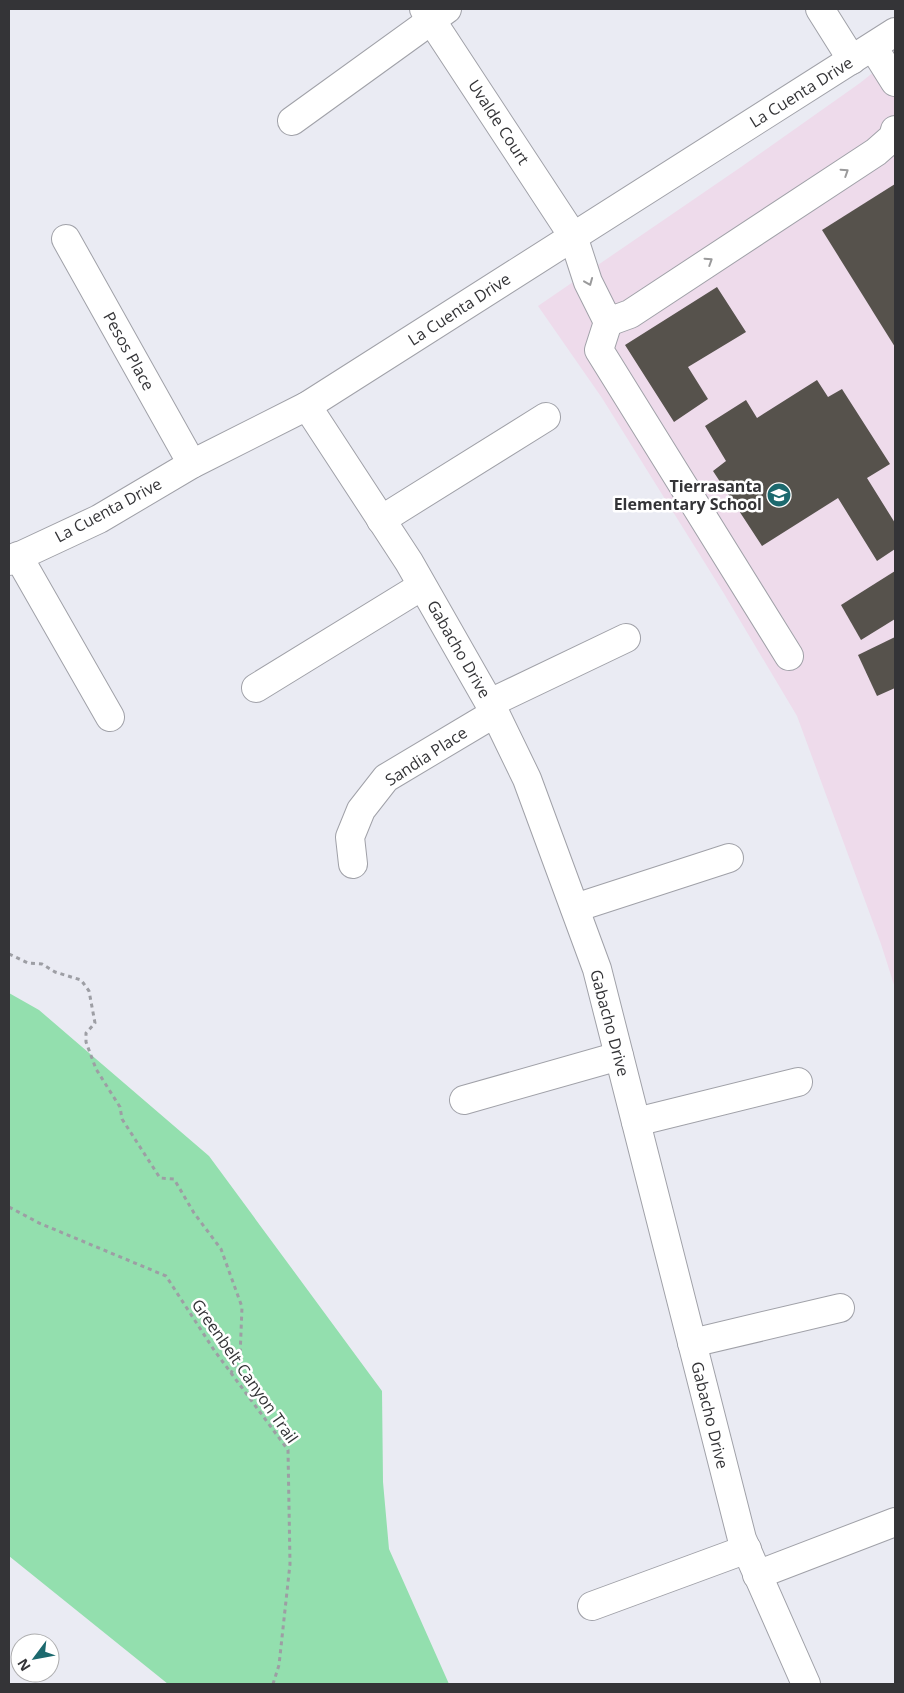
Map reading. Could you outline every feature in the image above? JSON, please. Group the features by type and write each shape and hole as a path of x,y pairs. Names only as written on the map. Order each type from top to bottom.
{"street":[{"path":"820,9 862,54 895,82"},
{"path":"292,121 435,13"},
{"name":"Uvalde Court","path":"435,13 573,236 588,282 608,322"},
{"name":"La Cuenta Drive","path":"14,558 99,519 192,464 307,406 895,32"},
{"path":"789,656 598,350 608,322 630,314 876,152 893,136 895,130"},
{"name":"Pesos Place","path":"66,239 192,464"},
{"name":"Gabacho Drive","path":"307,406 422,586 493,708 527,779 597,969 742,1539 806,1684"},
{"path":"381,520 546,417"},
{"path":"14,558 110,717"},
{"path":"256,688 422,586"},
{"name":"Sandia Place","path":"353,864 350,837 361,810 386,778 493,708 626,638"},
{"path":"575,908 729,858"},
{"path":"464,1100 619,1056"},
{"path":"636,1122 798,1082"},
{"path":"692,1343 840,1308"},
{"path":"758,1575 895,1522"},
{"path":"592,1606 747,1549"}],"path":[{"path":"9,954 28,963 42,964 55,972 81,980 88,991 95,1023 86,1033 86,1042 96,1069 120,1107 122,1119 160,1178 174,1179 194,1213 221,1249 242,1307 240,1357 230,1373"},
{"name":"Greenbelt Canyon Trail","path":"9,1207 39,1223 166,1276 230,1373 288,1450 290,1564 279,1664 274,1684"}],"shaded area":[{"name":"Tierrasanta Elementary School","path":"895,55 895,988 881,944 797,716 723,592 602,398 538,306 741,167 860,83"}],"green space":[{"path":"9,993 39,1010 209,1156 382,1391 383,1482 389,1549 449,1684 168,1684 9,1556"}],"building":[{"path":"895,184 895,347 822,230"},
{"path":"717,287 746,332 688,367 708,399 674,422 625,345"},
{"path":"817,380 828,397 842,389 890,464 867,478 895,523 895,549 877,561 838,498 762,546 713,471 726,461 705,426 746,400 757,418"},
{"path":"895,571 895,619 861,640 841,605"},
{"path":"895,637 895,688 877,696 858,655"}],"place":[{"name":"Tierrasanta Elementary School","path":"779,495"}]}
